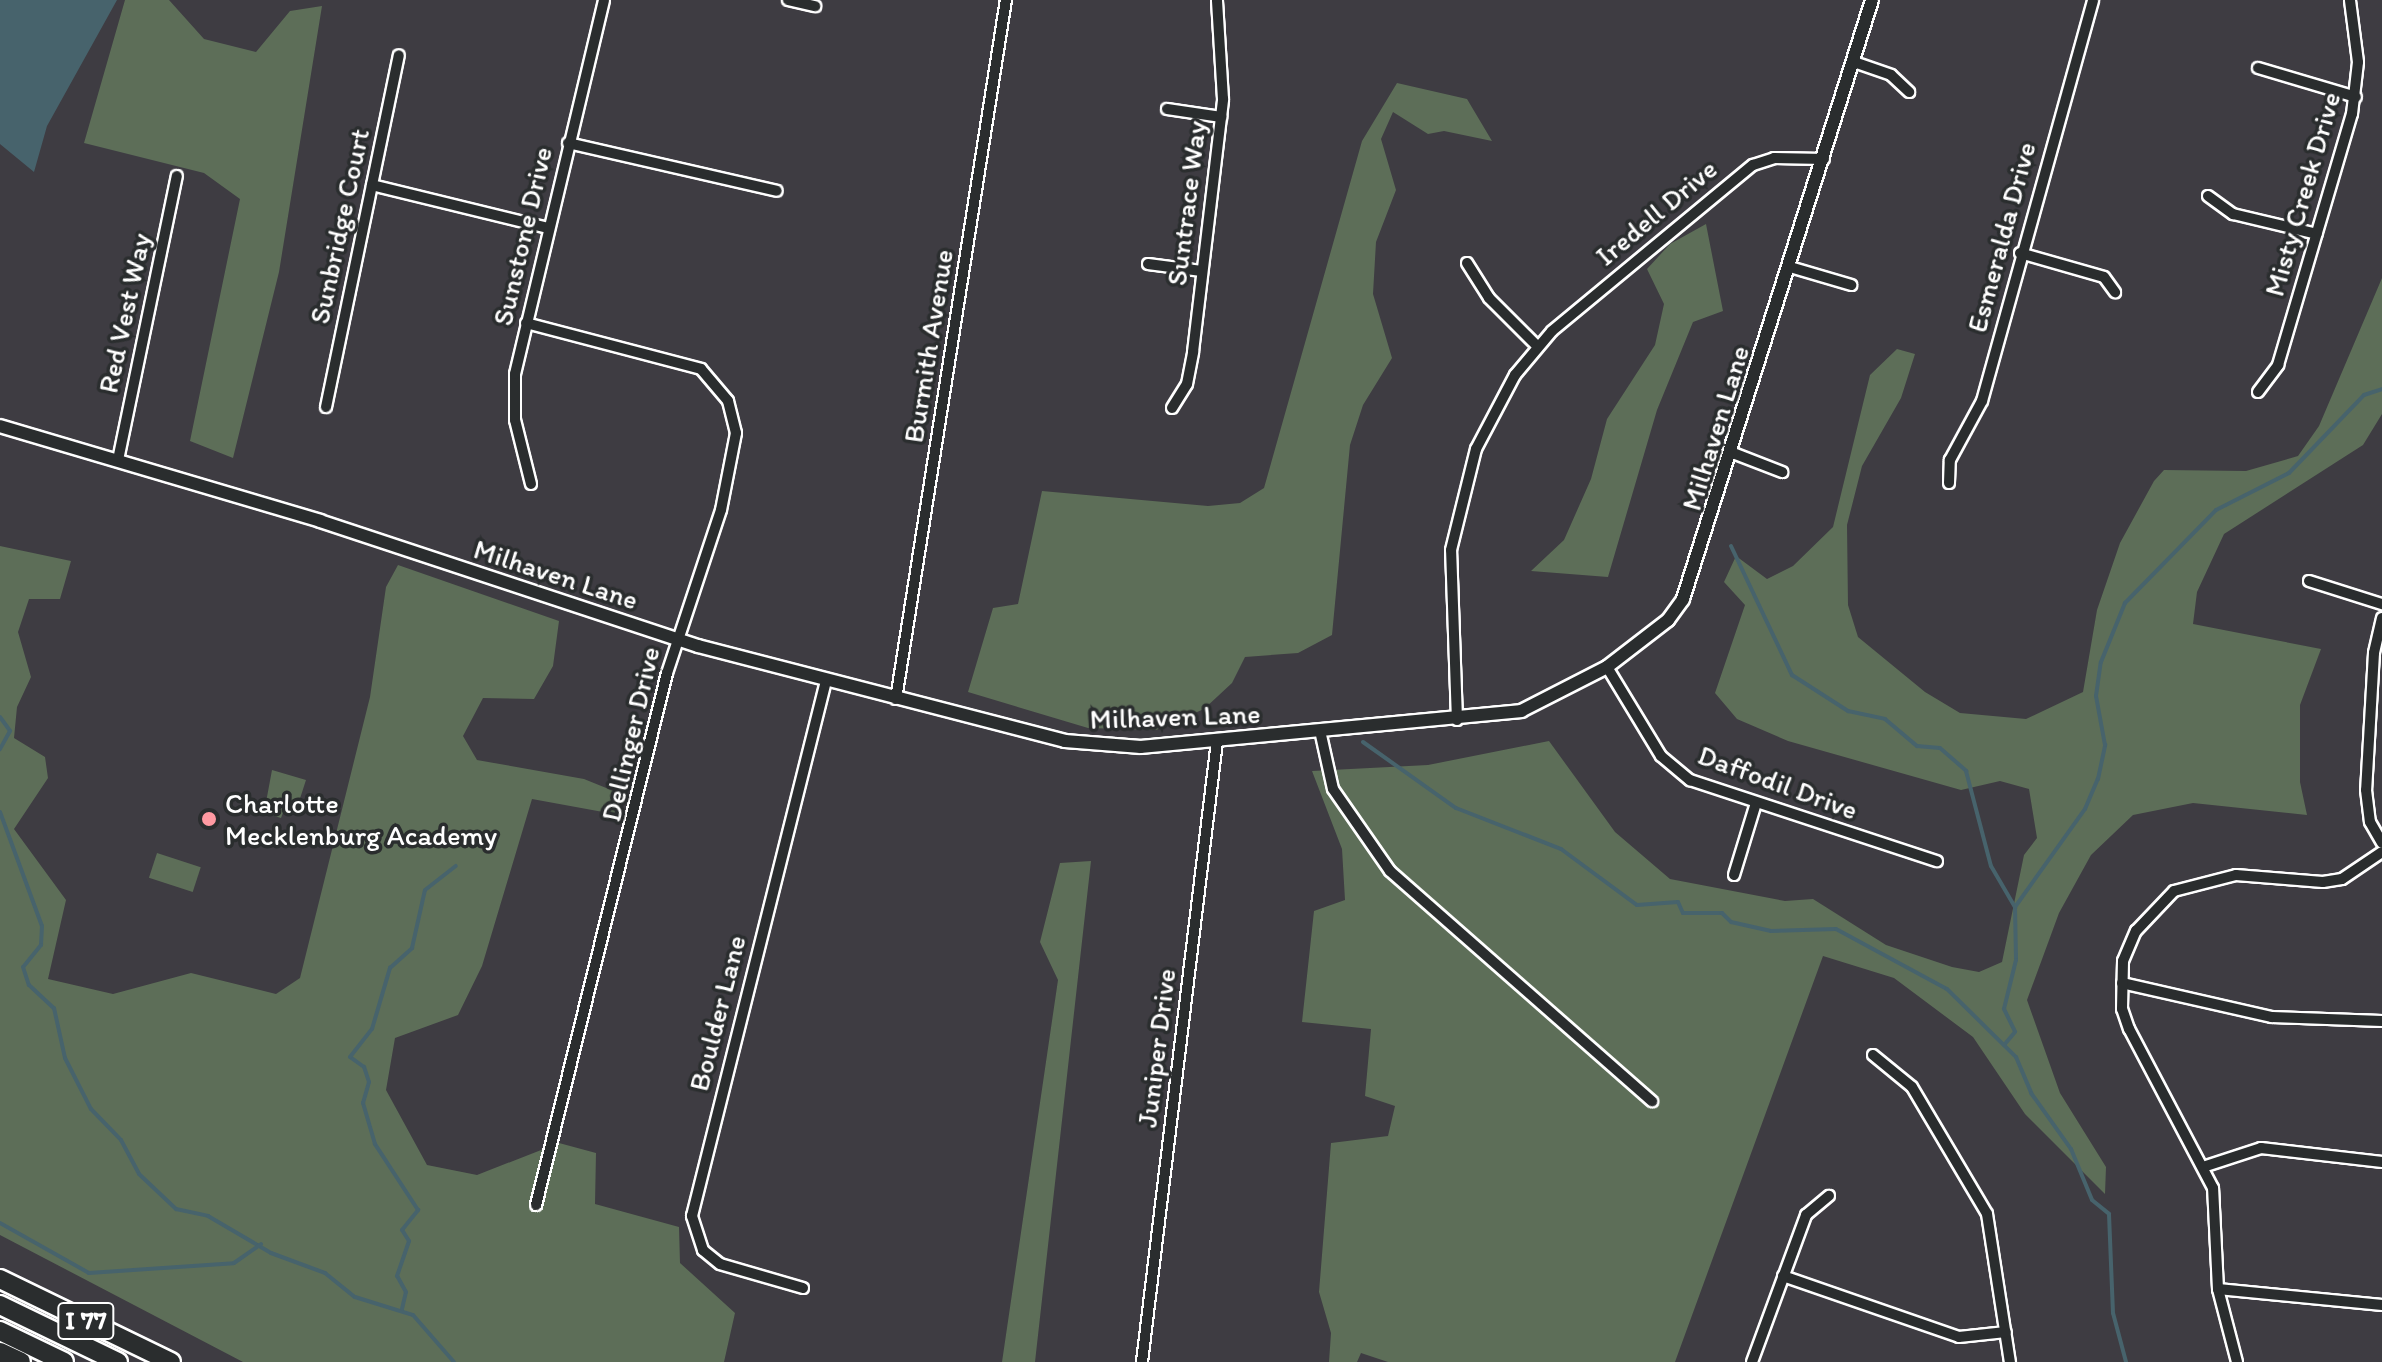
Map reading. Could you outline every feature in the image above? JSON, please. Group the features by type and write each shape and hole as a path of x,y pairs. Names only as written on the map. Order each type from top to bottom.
{"highway":[{"name":"I 77","path":"0,1279 171,1362"},
{"name":"I 77","path":"0,1305 118,1362"},
{"name":"I 77","path":"0,1331 64,1362"},
{"name":"I 77","path":"0,1352 21,1362"}],"street":[{"name":"Sunstone Drive","path":"531,484 514,399 526,323 604,0"},
{"path":"788,0 815,6"},
{"name":"Burmith Avenue","path":"896,699 1006,0"},
{"name":"Suntrace Way","path":"1172,408 1187,384 1221,117 1225,68 1217,0"},
{"name":"Milhaven Lane","path":"0,426 118,460 677,639 896,699 1099,747 1321,735 1457,720 1546,702 1607,667 1668,620 1683,599 1733,453 1872,0"},
{"name":"Esmeralda Drive","path":"1949,483 1950,460 1982,401 2020,253 2093,0"},
{"name":"Misty Creek Drive","path":"2258,392 2278,365 2356,97 2350,0"},
{"name":"Sunbridge Court","path":"326,407 399,56"},
{"path":"1854,62 1891,75 1909,92"},
{"path":"2258,68 2356,97"},
{"path":"1167,109 1221,117"},
{"path":"568,143 777,191"},
{"name":"Iredell Drive","path":"1457,720 1448,575 1458,505 1484,431 1537,346 1753,165 1774,158 1824,159"},
{"name":"Red Vest Way","path":"118,460 177,176"},
{"path":"372,185 548,228"},
{"path":"2208,196 2233,214 2317,234"},
{"path":"2020,253 2104,277 2115,292"},
{"path":"1467,263 1489,298 1537,346"},
{"path":"1148,264 1202,271"},
{"path":"1790,267 1851,285"},
{"name":"Dellinger Drive","path":"526,323 688,362 712,379 728,401 734,456 677,639 536,1205"},
{"path":"1733,453 1782,472"},
{"path":"2309,581 2382,604"},
{"path":"2382,618 2374,653 2366,790 2370,822 2382,843"},
{"name":"Daffodil Drive","path":"1607,667 1668,763 1705,787 1937,861"},
{"name":"Boulder Lane","path":"803,1288 711,1258 698,1241 692,1216 826,681"},
{"path":"1321,735 1333,789 1390,871 1652,1101"},
{"name":"Juniper Drive","path":"1142,1362 1217,741"},
{"path":"1734,875 1756,803"},
{"path":"2237,1362 2218,1289 2217,1213 2206,1166 2129,1029 2122,983 2136,931 2174,891 2236,875 2332,881 2382,852"},
{"path":"2122,983 2272,1017 2382,1021"},
{"path":"1873,1055 1912,1087 1987,1214 2010,1362"},
{"path":"2206,1166 2261,1148 2382,1162"},
{"path":"1752,1362 1806,1215 1829,1196"},
{"path":"1783,1276 1959,1337 2006,1332"},
{"path":"2218,1289 2382,1305"}],"green space":[{"path":"125,0 169,0 204,39 256,52 290,11 322,6 279,272 233,458 190,441 240,199 204,173 84,143"},
{"path":"1397,83 1467,99 1492,141 1444,131 1428,134 1393,112 1381,139 1396,190 1376,242 1373,294 1392,358 1363,405 1350,445 1332,635 1298,653 1245,657 1232,683 1204,709 1156,730 1088,728 968,692 993,608 1018,604 1042,491 1208,506 1240,503 1264,488 1362,141"},
{"path":"1706,224 1723,311 1693,322 1657,410 1608,577 1531,571 1564,540 1591,479 1607,419 1655,345 1664,304 1647,269 1670,244"},
{"path":"2382,278 2382,414 2363,445 2224,534 2197,592 2193,624 2321,649 2300,705 2300,782 2307,815 2193,803 2133,815 2091,855 2059,913 2027,1000 2060,1093 2106,1167 2105,1194 2025,1114 1973,1037 1894,978 1823,956 1675,1362 1388,1362 1361,1353 1357,1362 1329,1362 1331,1333 1319,1292 1331,1143 1388,1136 1395,1106 1365,1096 1371,1029 1302,1022 1314,911 1345,900 1342,849 1312,771 1428,765 1549,741 1615,832 1670,879 1785,901 1813,899 1886,945 1952,967 1979,972 2002,962 2024,855 2037,838 2029,789 2000,781 1961,790 1788,741 1737,719 1715,693 1745,605 1724,582 1736,556 1767,579 1793,566 1833,527 1870,375 1897,349 1915,354 1901,398 1862,466 1847,525 1848,605 1858,637 1925,692 1960,713 2026,719 2083,692 2097,610 2120,543 2154,481 2164,470 2246,471 2298,456 2319,426"},
{"path":"0,546 71,561 60,599 29,599 18,632 31,677 17,707 14,738 45,757 48,778 14,829 66,900 48,979 113,994 191,973 276,994 300,978 370,697 386,587 398,565 559,621 553,666 534,699 483,698 463,736 477,760 584,779 626,796 614,814 532,799 482,966 458,1015 395,1038 386,1090 427,1165 477,1175 559,1143 596,1153 595,1204 679,1227 680,1263 735,1313 724,1362 243,1362 0,1235"},
{"path":"272,770 306,780 295,814 284,810 281,818 264,813"},
{"path":"157,853 201,867 193,892 149,878"},
{"path":"1091,861 1035,1362 1002,1362 1058,980 1040,942 1060,863"}],"water":[{"path":"0,0 117,0 47,126 34,172 0,144"}],"waterway":[{"path":"2015,907 2085,809 2098,779 2105,745 2096,696 2101,662 2125,603 2216,510 2289,473 2364,395 2382,389"},
{"path":"1731,546 1792,675 1848,711 1885,719 1917,746 1940,748 1966,771 1991,866 2015,907 2016,960 2004,1009 2015,1032 2004,1045"},
{"path":"0,717 10,731 0,749"},
{"path":"1363,742 1456,808 1561,849 1637,905 1678,902 1683,913 1722,913 1731,922 1771,931 1836,929 1947,989 2016,1057 2031,1093 2071,1149 2092,1200 2109,1214 2113,1313 2126,1362"},
{"path":"0,812 42,926 41,945 23,967 29,985 54,1008 65,1058 91,1109 121,1140 139,1174 176,1209 208,1216 271,1253 325,1273 355,1297 413,1315 454,1362"},
{"path":"402,1309 406,1292 397,1276 409,1241 402,1230 418,1210 375,1144 363,1103 369,1082 364,1067 350,1057 372,1029 390,968 412,948 425,890 456,866"},
{"path":"0,1223 89,1273 234,1263 261,1244"}],"place":[{"name":"Charlotte Mecklenburg Academy","path":"209,819"}]}
